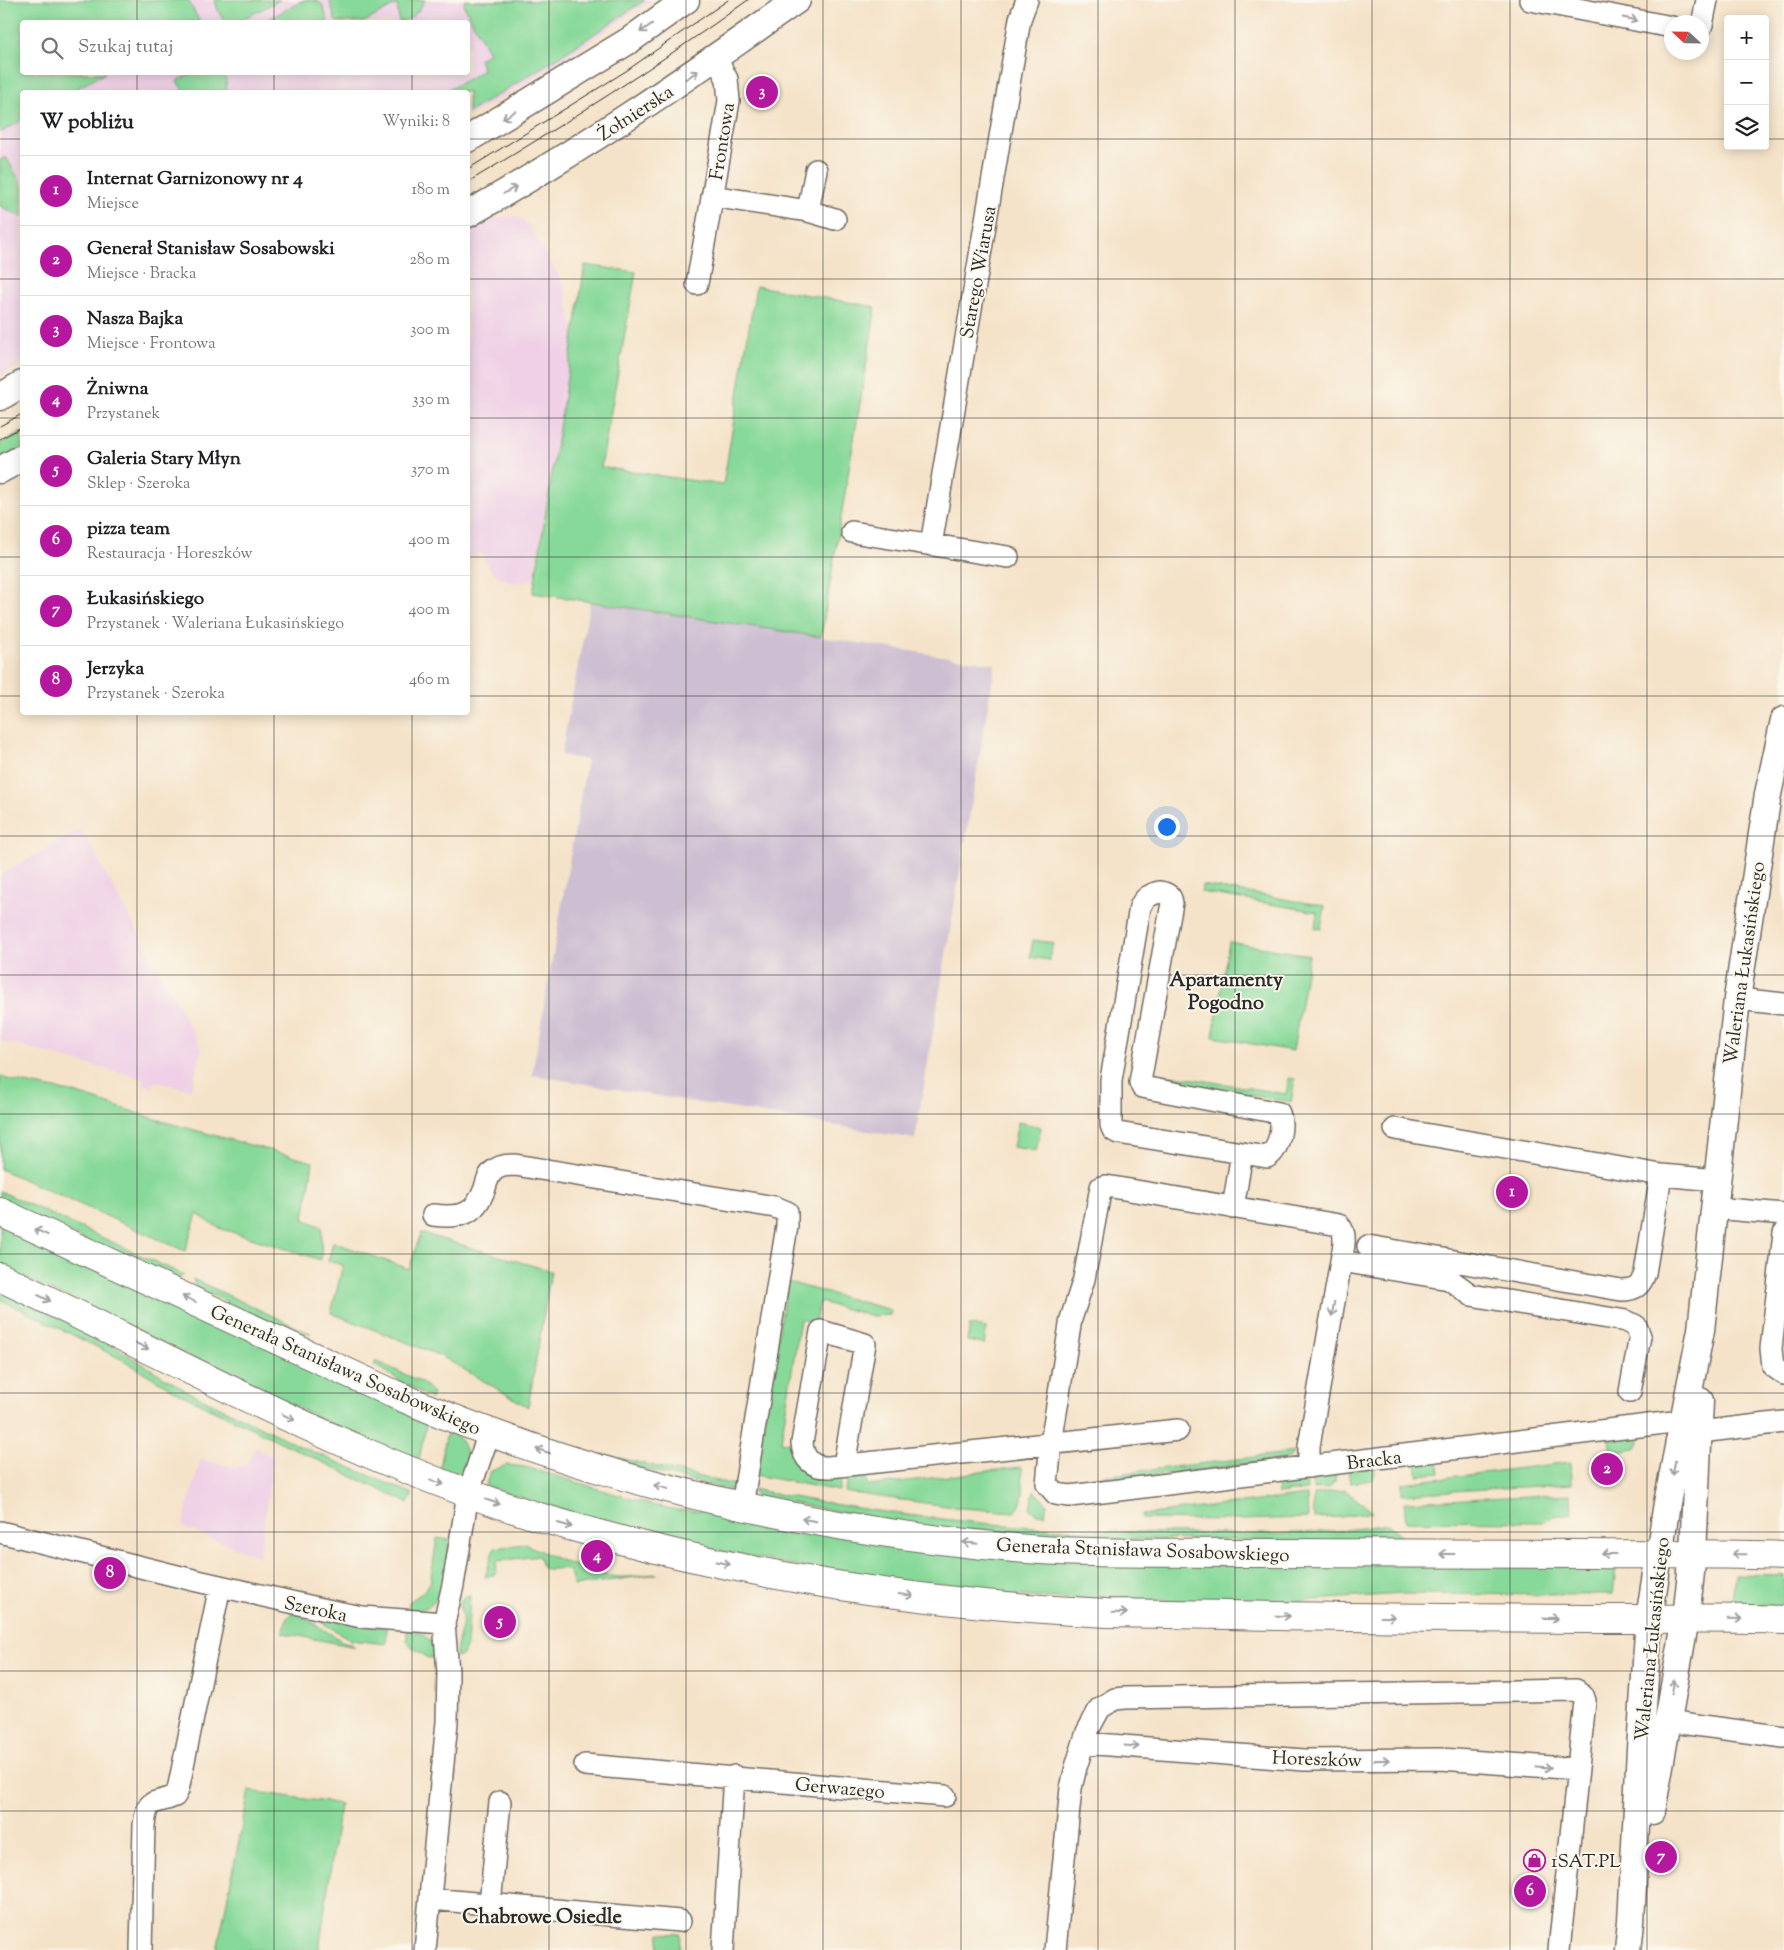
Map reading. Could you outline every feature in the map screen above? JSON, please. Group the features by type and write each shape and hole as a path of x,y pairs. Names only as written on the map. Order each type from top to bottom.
{"main road":[{"name":"Generała Stanisława Sosabowskiego","path":"0,1212 394,1394 488,1433 617,1474 742,1506 851,1527 1005,1547 1129,1552 1784,1556"},
{"path":"0,1277 365,1453 468,1494 563,1524 676,1553 830,1584 942,1600 1109,1613 1784,1620"}],"street":[{"path":"470,138 630,40 686,0"},
{"name":"Żołnierska","path":"470,213 568,156 716,58 797,0"},
{"name":"Starego Wiarusa","path":"931,545 1020,19 1027,0"},
{"path":"1530,0 1664,25"},
{"path":"1704,15 1706,0"},
{"name":"Frontowa","path":"698,284 729,93 727,79 716,58"},
{"path":"808,211 816,170"},
{"name":"Frontowa","path":"712,196 808,211 835,219"},
{"path":"0,396 20,385"},
{"path":"0,470 20,459"},
{"path":"852,532 1008,557"},
{"name":"Waleriana Łukasińskiego","path":"1628,1950 1649,1619 1658,1554 1690,1426 1737,999 1766,804 1784,725"},
{"path":"1159,892 1166,893 1171,897 1172,903 1140,1082 1142,1087 1279,1113 1282,1120 1276,1148 1272,1154 1266,1156 1242,1153 1118,1133 1113,1130 1111,1125 1111,1080 1138,917 1140,907 1150,895 1159,892"},
{"path":"1737,999 1784,1004"},
{"path":"1395,1129 1660,1175 1717,1180"},
{"path":"1233,1208 1242,1153"},
{"path":"433,1215 459,1216 468,1212 479,1202 489,1175 502,1166 515,1165 775,1207 786,1212 787,1226 742,1506"},
{"path":"1368,1246 1621,1290 1631,1290 1638,1287 1645,1273 1660,1175"},
{"path":"1051,1444 1071,1319 1084,1280 1101,1187 1106,1186 1339,1226 1344,1230 1341,1261 1309,1446 1309,1467"},
{"path":"1714,1208 1784,1214"},
{"path":"1784,1233 1770,1349 1773,1366 1784,1374"},
{"path":"1341,1261 1449,1279 1472,1295 1626,1321 1636,1326 1640,1336 1630,1392"},
{"path":"844,1465 865,1344 821,1331 803,1438 803,1448 806,1457 816,1466 844,1465 1178,1430"},
{"name":"Bracka","path":"1051,1444 1047,1484 1056,1494 1070,1496 1309,1467 1690,1426 1784,1422"},
{"name":"Waleriana Łukasińskiego","path":"1631,1922 1686,1618 1693,1554 1690,1426"},
{"path":"425,1950 447,1722 448,1672 444,1623 453,1585 468,1494 488,1433"},
{"name":"Szeroka","path":"0,1532 220,1586 362,1617 444,1623"},
{"path":"140,1950 146,1815 150,1804 175,1796 178,1790 220,1586"},
{"path":"1084,1743 1084,1716 1091,1701 1099,1695 1121,1689 1162,1689"},
{"path":"1055,1950 1071,1788 1093,1719 1100,1708 1115,1699 1576,1690 1583,1694 1584,1708 1559,1950"},
{"path":"1504,1701 1575,1700 1584,1708"},
{"name":"Waleriana Łukasińskiego","path":"1666,1721 1784,1737"},
{"name":"Horeszków","path":"1084,1743 1304,1760 1441,1758 1578,1769"},
{"name":"Gerwazego","path":"585,1765 734,1776 945,1796"},
{"path":"723,1950 734,1776"},
{"path":"490,1904 500,1802"},
{"path":"430,1899 680,1921"}],"shaded area":[{"path":"0,0 652,0 532,80 470,116 470,90 20,90 20,365 0,376"},
{"path":"513,216 522,219 528,225 564,285 574,335 534,577 529,581 517,583 495,575 488,567 481,552 470,559 470,232 494,219"},
{"path":"590,602 995,664 915,1139 532,1075 587,760 561,755"},
{"path":"81,829 202,1049 191,1090 154,1081 153,1087 143,1085 144,1079 0,1041 0,875"},
{"path":"255,1448 274,1457 259,1557 182,1527 201,1459 236,1468 247,1463"}],"green space":[{"path":"0,0 188,0 199,20 20,20 20,75 101,75 74,90 20,90 20,121 0,133"},
{"path":"215,0 280,0 241,20 223,20"},
{"path":"304,0 314,0 322,4 327,20 267,20"},
{"path":"333,0 425,0 421,8 407,20 399,20 397,4 368,20 335,20 330,2"},
{"path":"465,0 645,0 570,50 470,112 470,90 448,90 483,70 479,59 489,53 464,6"},
{"path":"189,75 225,75 227,90 183,90 177,81"},
{"path":"6,157 20,182 20,216 0,206 0,160"},
{"path":"585,265 636,272 601,467 723,485 756,286 876,307 821,637 533,593"},
{"path":"20,433 20,449 0,460 0,444"},
{"path":"1202,885 1325,906 1321,929 1315,928 1317,912 1201,892"},
{"path":"1033,940 1053,943 1049,960 1030,957"},
{"path":"1229,942 1309,955 1293,1051 1213,1037"},
{"path":"1170,1075 1286,1094 1289,1078 1295,1079 1291,1102 1168,1081"},
{"path":"0,1076 10,1080 71,1092 165,1122 313,1162 304,1219 322,1227 321,1260 219,1228 197,1214 185,1251 0,1169"},
{"path":"1018,1122 1041,1127 1036,1151 1013,1147"},
{"path":"0,1191 184,1275 175,1280 0,1202"},
{"path":"0,1224 427,1419 418,1465 0,1266"},
{"path":"421,1233 551,1271 528,1407 441,1356 331,1313 343,1265 328,1261 333,1242 409,1269"},
{"path":"193,1279 311,1333 301,1336 196,1288"},
{"path":"787,1282 891,1310 890,1315 872,1316 820,1302 815,1322 800,1319 781,1441 795,1444 800,1463 808,1473 822,1476 842,1475 839,1491 755,1475"},
{"path":"0,1288 89,1331 185,1390 304,1448 413,1494 408,1503 178,1393 125,1361 0,1299"},
{"path":"970,1325 987,1328 984,1344 967,1341"},
{"path":"376,1361 421,1382 433,1393 431,1399 374,1365"},
{"path":"448,1427 462,1444 467,1457 467,1465 460,1479 439,1472"},
{"path":"1639,1434 1639,1442 1635,1449 1611,1453 1609,1438"},
{"path":"1295,1452 1287,1459 1081,1484 1080,1482 1085,1478"},
{"path":"602,1454 735,1485 731,1490 601,1459"},
{"path":"1437,1458 1440,1473 1417,1475 1417,1461"},
{"path":"1570,1462 1571,1484 1402,1494 1402,1483"},
{"path":"507,1465 526,1467 652,1505 678,1510 711,1511 834,1535 1616,1568 1613,1595 1400,1594 1271,1603 1032,1597 866,1580 642,1535 485,1486 491,1471"},
{"path":"1375,1466 1373,1480 1350,1483 1348,1470"},
{"path":"1021,1467 1022,1497 1021,1503 1014,1512 962,1508 844,1492 848,1480 866,1477 867,1486"},
{"path":"1336,1472 1335,1481 1329,1488 1313,1489 1312,1475"},
{"path":"1306,1475 1307,1490 1278,1494 1276,1479"},
{"path":"753,1489 912,1516 1073,1530 1259,1534 1337,1531 1388,1524 1401,1535 1362,1541 1039,1537 932,1529 755,1496"},
{"path":"1034,1490 1047,1504 1045,1515 1037,1514 1030,1509"},
{"path":"1345,1490 1373,1512 1341,1517 1314,1518 1313,1494"},
{"path":"1571,1494 1572,1514 1552,1516 1543,1522 1406,1521 1404,1502"},
{"path":"1307,1495 1308,1518 1238,1520 1142,1519 1142,1515"},
{"path":"437,1538 449,1540 442,1587 431,1604 421,1610 408,1612 409,1602 423,1592 430,1583"},
{"path":"525,1544 570,1564 606,1575 623,1577 657,1574 573,1586 569,1572 566,1569 542,1568 539,1556 497,1561 496,1574 485,1577 495,1548"},
{"path":"1735,1574 1784,1575 1784,1607 1732,1604"},
{"path":"470,1595 467,1645 463,1655 456,1657 456,1649 462,1626 459,1605 463,1598"},
{"path":"292,1613 299,1614 340,1640 356,1647 283,1633 287,1618"},
{"path":"318,1618 387,1628 386,1644 351,1640 318,1620"},
{"path":"407,1629 418,1632 427,1638 434,1646 438,1657 428,1658 412,1647 407,1641"},
{"path":"249,1791 340,1804 319,1950 217,1950"},
{"path":"660,1933 681,1934 680,1950 658,1950"}],"tram line":[{"path":"470,168 626,71 728,0"},
{"path":"470,181 610,94 748,0"},
{"path":"0,426 20,415"},
{"path":"0,439 20,428"}],"place":[{"name":"Nasza Bajka","path":"762,92"},
{"name":"Internat Garnizonowy nr 4","path":"1512,1192"},
{"name":"Generał Stanisław Sosabowski","path":"1607,1469"},
{"name":"Żniwna","path":"597,1556"},
{"name":"Jerzyka","path":"110,1573"},
{"name":"Galeria Stary Młyn","path":"500,1622"},
{"name":"Łukasińskiego","path":"1661,1857"},
{"name":"1SAT.PL","path":"1535,1860"},
{"name":"pizza team","path":"1530,1891"}],"district":[{"name":"Apartamenty Pogodno","path":"1226,990"},
{"name":"Chabrowe Osiedle","path":"542,1916"}]}
